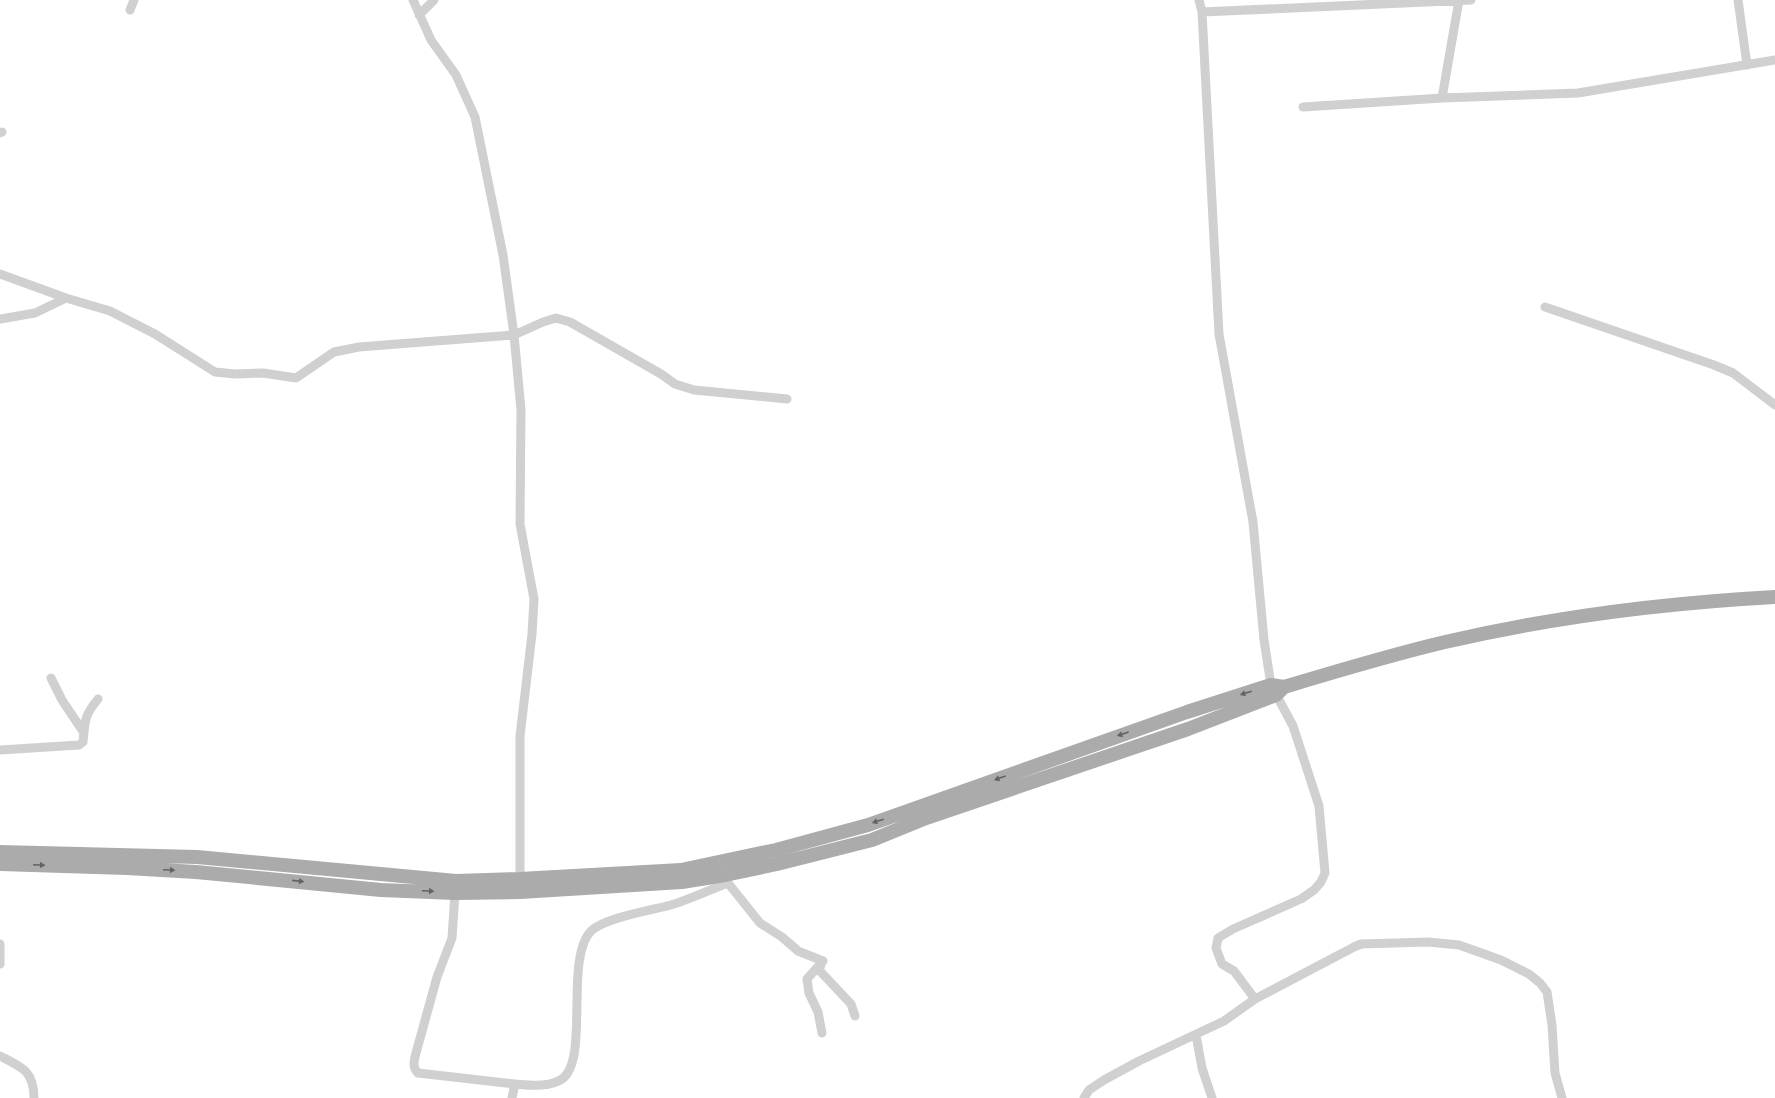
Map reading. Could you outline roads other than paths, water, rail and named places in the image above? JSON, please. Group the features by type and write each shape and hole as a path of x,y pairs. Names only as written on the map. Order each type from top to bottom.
{"main road":[{"path":"0,852 197,857 456,881 681,870 776,850 874,822 1172,717 1444,642 1517,627 1592,615 1702,601 1775,597"},
{"path":"0,864 196,872 381,890 455,893 520,892 727,879 872,840 926,818 1188,729 1277,689"}],"street":[{"path":"130,10 134,0"},
{"path":"413,0 431,40 456,75 475,117 503,255 514,335 521,410 520,524 534,599 532,634 520,736 520,879"},
{"path":"419,15 434,0"},
{"path":"1199,0 1202,12 1219,334 1253,522 1264,640 1277,689 1293,726 1319,806 1325,873 1321,882 1314,890 1301,899 1233,929 1218,938 1216,948 1222,964 1234,971 1255,999"},
{"path":"1442,98 1459,0"},
{"path":"1202,12 1471,0"},
{"path":"1738,0 1746,65"},
{"path":"1303,107 1442,98 1578,93 1775,60"},
{"path":"0,274 66,298 110,311 155,334 215,372 235,374 263,373 296,378 334,352 359,347 514,335 556,318 570,322 661,374 675,384 694,390 787,398"},
{"path":"0,320 35,313 66,298"},
{"path":"1545,307 1714,365 1733,373 1775,405"},
{"path":"51,678 62,700 84,733"},
{"path":"0,750 79,745 83,742 85,718 88,711 98,699"},
{"path":"455,893 452,938 437,976 416,1053 414,1064 415,1070 418,1073 515,1084 539,1085 552,1083 562,1079 568,1073 573,1062 580,959 583,942 592,930 603,923 673,904 727,879 760,922 782,937 798,951 823,961"},
{"path":"1084,1098 1089,1090 1139,1060 1224,1021 1255,999 1361,944 1428,942 1459,944 1501,960 1528,974 1540,983 1547,992 1552,1025 1555,1074 1562,1098"},
{"path":"0,944 0,964"},
{"path":"823,961 819,970 850,1004 855,1016"},
{"path":"822,1033 818,1012 809,993 807,979 823,961"},
{"path":"1196,1035 1202,1068 1212,1098"},
{"path":"0,1056 21,1066 30,1075 34,1090 34,1098"},
{"path":"512,1098 515,1084"}]}
